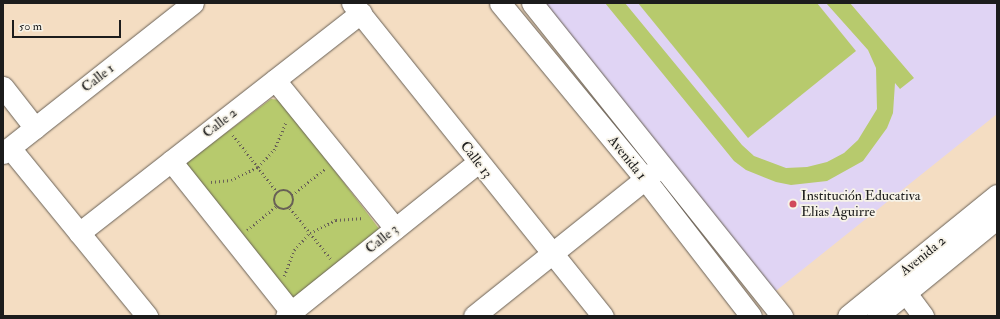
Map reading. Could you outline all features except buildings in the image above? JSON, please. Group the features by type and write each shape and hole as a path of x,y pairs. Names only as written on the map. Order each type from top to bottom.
{"street":[{"name":"Calle 1","path":"7,150 193,3"},
{"name":"Avenida 1","path":"500,3 645,179 751,316"},
{"name":"Avenida 1","path":"532,3 663,164 782,316"},
{"name":"Calle 2","path":"79,233 275,80 356,8"},
{"name":"Calle 13","path":"356,8 550,254 603,316"},
{"path":"275,80 395,228"},
{"path":"3,87 35,128"},
{"path":"7,150 79,233 147,316"},
{"path":"170,161 288,314"},
{"name":"Calle 3","path":"288,314 478,162"},
{"path":"474,316 663,164"},
{"name":"Avenida 2","path":"877,316 901,285 997,195"},
{"name":"Avenida 2","path":"848,316 901,285 997,218"},
{"path":"901,285 923,316"}],"path":[{"path":"210,182 231,180 258,167 274,150 287,116 291,122"},
{"path":"227,140 239,131"},
{"path":"233,135 278,193"},
{"path":"322,162 330,173"},
{"path":"292,195 326,168"},
{"path":"287,191 292,195 294,201 290,208 282,210 277,206 274,200 278,193 287,191"},
{"path":"243,233 277,206"},
{"path":"290,208 335,265"},
{"path":"361,213 369,223"},
{"path":"283,283 289,260 310,233 336,220 365,218"}],"shaded area":[{"name":"Institución Educativa Elias Aguirre","path":"542,3 997,3 997,114 772,294"}],"green space":[{"path":"605,3 625,3 742,145 754,156 786,168 807,167 827,162 844,153 858,140 877,109 876,68 868,50 826,3 850,3 914,78 900,89 895,83 893,113 887,128 863,161 827,181 791,185 776,182 746,170 734,161"},
{"path":"638,3 817,3 856,51 748,138"},
{"path":"271,99 281,100 380,230 295,302 186,170 187,162"}],"place":[{"name":"Institución Educativa Elias Aguirre","path":"793,204"}]}
